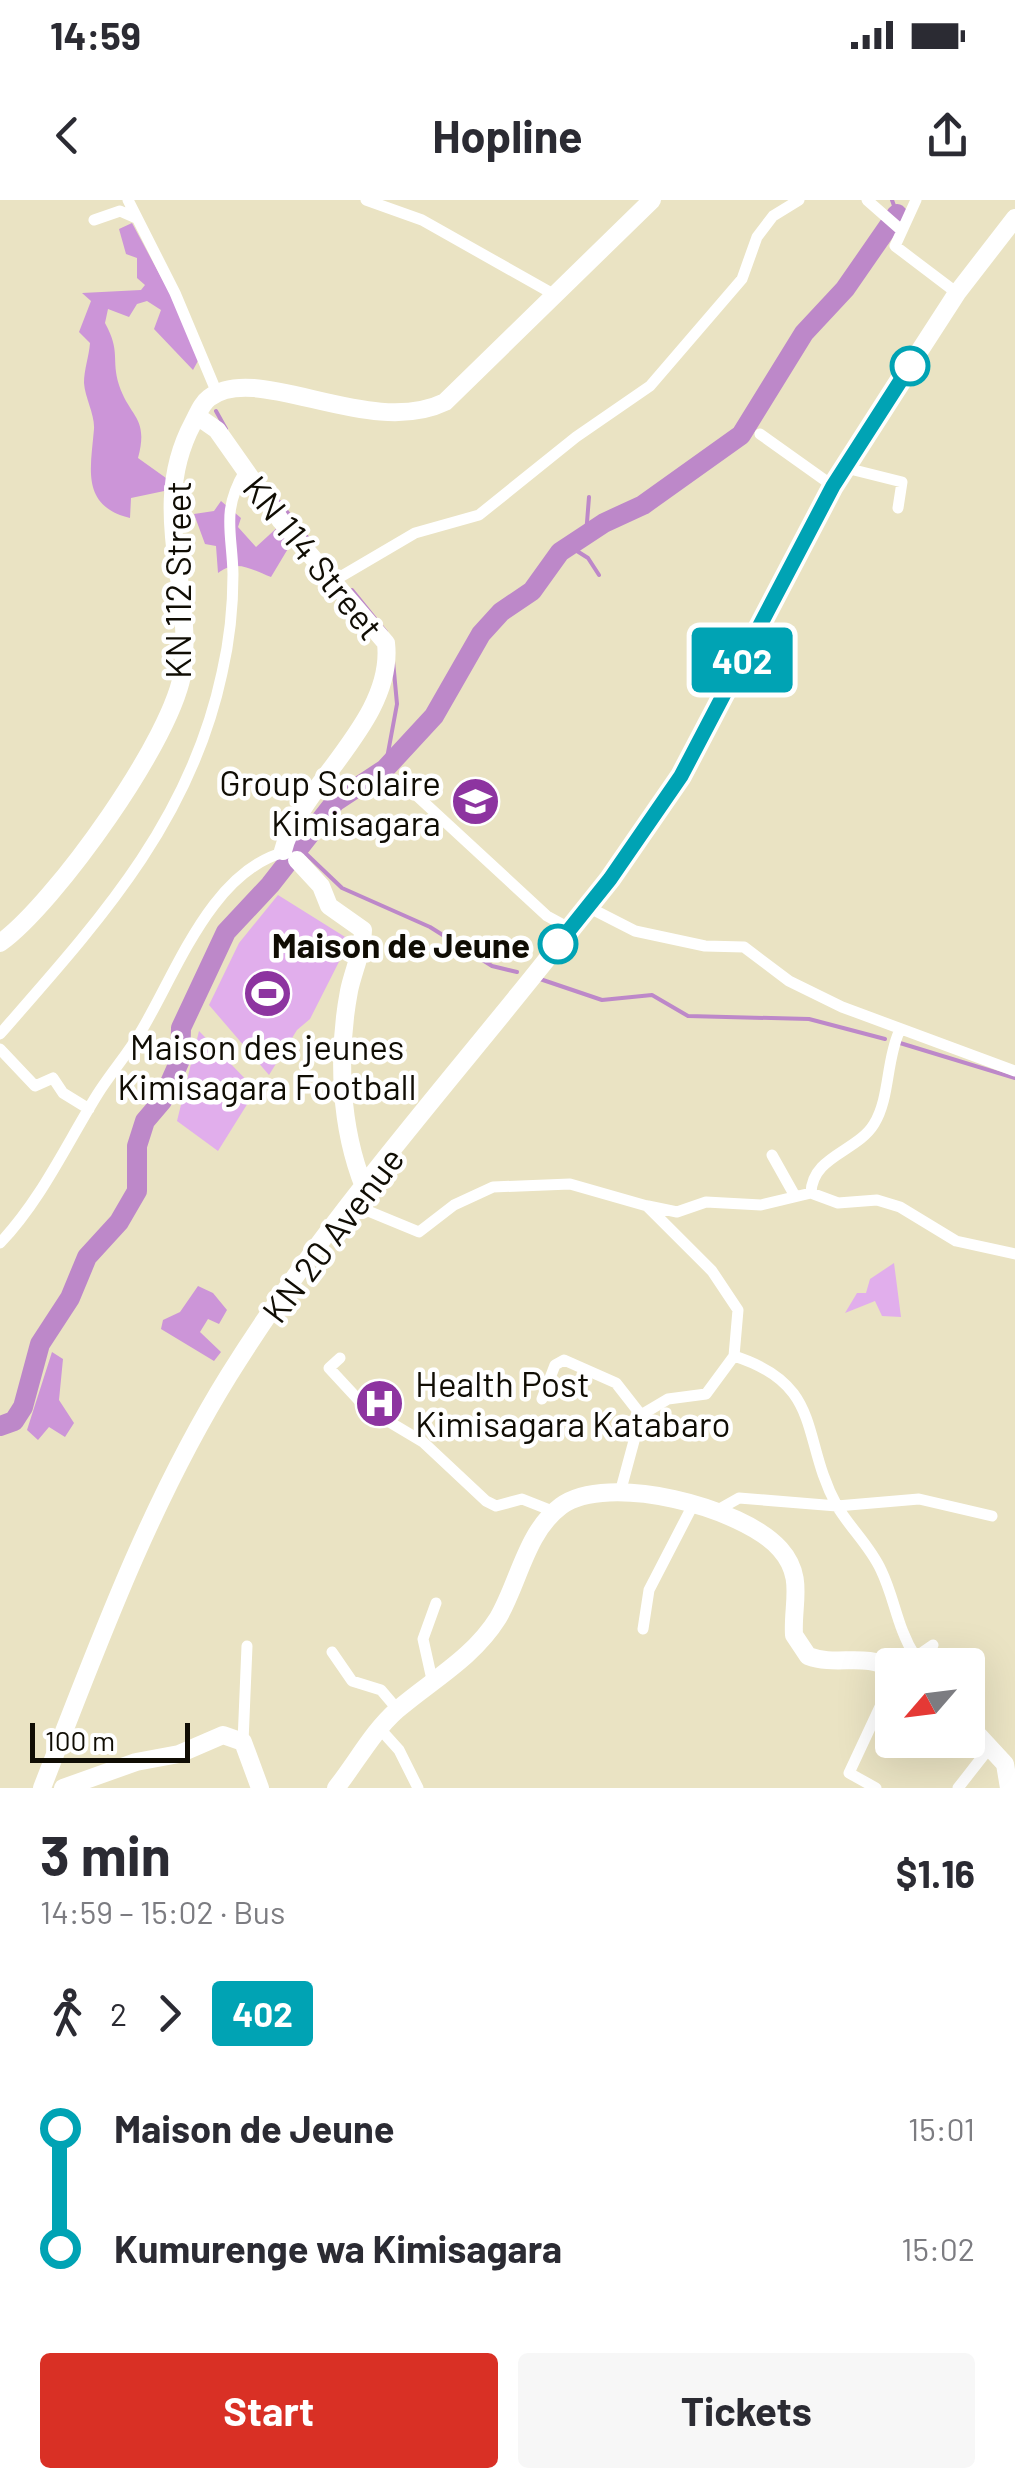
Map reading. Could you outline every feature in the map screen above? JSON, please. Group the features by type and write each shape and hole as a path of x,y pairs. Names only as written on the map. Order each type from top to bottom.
{"street":[{"path":"128,200 217,393 258,386 346,408 400,413 432,409 445,402 652,200"},
{"path":"366,200 422,220 555,294"},
{"path":"334,580 415,533 479,515 576,438 650,386 742,279 758,236 773,216 799,200"},
{"path":"867,200 898,227"},
{"path":"916,200 898,227 894,240 897,249 957,293"},
{"path":"94,220 120,212 136,218"},
{"name":"KN 20 Avenue","path":"42,1788 178,1462 230,1374 351,1204 588,907 681,776 833,486 957,293 1015,218"},
{"name":"KN 112 Street","path":"0,943 62,878 140,768 172,710 183,670 184,641 171,516 176,468 197,416 206,400 217,393"},
{"name":"KN 114 Street","path":"197,416 216,430 281,521 382,635 387,654 367,714 286,840 290,856"},
{"path":"760,434 833,486"},
{"path":"846,468 903,475 898,508"},
{"path":"0,1034 93,930 166,824 184,790 207,730 222,674 233,578 229,502 245,472"},
{"path":"403,783 547,916 570,929"},
{"path":"0,1243 32,1204 88,1109 140,1034 189,940 224,895 252,869 290,856 321,886 329,906 363,930 347,1002 343,1082 350,1141 364,1187"},
{"path":"588,907 635,931 705,946 744,947 796,986 899,1032 1015,1072"},
{"path":"811,1193 812,1181 825,1164 874,1124 888,1055 899,1032"},
{"path":"0,1049 28,1082 35,1086 53,1078 63,1093 88,1109"},
{"path":"772,1154 795,1196"},
{"path":"351,1204 413,1232 493,1187 570,1184 677,1212 706,1202 761,1205 811,1193 838,1203 877,1200 900,1206 956,1241 1015,1254"},
{"path":"621,1489 641,1415 668,1400 706,1394 734,1356 740,1321 728,1292 647,1206"},
{"path":"734,1356 770,1369 801,1400 837,1506 881,1568 896,1625 910,1648"},
{"path":"340,1358 329,1368 366,1408 423,1442 486,1501 496,1506 522,1499 555,1512"},
{"path":"542,1399 555,1366 571,1361 616,1384 641,1415"},
{"path":"336,1788 398,1710 489,1632 538,1534 555,1512 584,1495 621,1489 716,1511 782,1550 795,1574 798,1590 794,1635 808,1656 828,1661 868,1658 875,1661"},
{"path":"716,1511 739,1498 837,1506 919,1499 992,1516"},
{"path":"643,1629 649,1590 694,1503"},
{"path":"432,1684 423,1639 436,1603"},
{"path":"928,1648 933,1645"},
{"path":"248,1646 243,1742 260,1788"},
{"path":"332,1652 352,1681 381,1690 398,1710"},
{"path":"875,1717 849,1773 876,1788"},
{"path":"380,1730 399,1750 418,1788"},
{"path":"64,1788 136,1762 180,1754 211,1736 234,1736 243,1742"},
{"path":"985,1743 1010,1766 1008,1788"},
{"path":"958,1788 990,1748"}],"shaded area":[{"path":"132,223 176,305 199,359 193,370 154,329 161,310 147,301 137,304 129,317 108,309 105,323 113,341 119,385 140,426 138,458 166,478 169,490 131,498 130,518 103,504 92,483 94,424 84,383 90,343 79,332 91,301 82,293 141,290 145,285 137,278 137,258 126,254 119,229"},
{"path":"221,501 241,518 238,527 256,547 280,525 292,542 271,577 238,566 218,573 216,546 205,544 194,514 214,511"},
{"name":"Maison des jeunes Kimisagara Football","path":"278,895 350,940 310,1019 297,1030 269,1075 209,1005 239,943"},
{"path":"199,1031 256,1090 218,1151 177,1121"},
{"path":"894,1263 901,1317 882,1316 875,1301 845,1313 857,1293 866,1293 870,1279"},
{"path":"198,1286 213,1293 227,1310 219,1324 208,1319 200,1332 221,1352 214,1361 161,1329 163,1320 180,1312"},
{"path":"52,1352 63,1359 59,1400 74,1423 65,1437 49,1427 38,1440 27,1430"}],"waterway":[{"path":"892,200 897,214"},
{"path":"0,1426 14,1421 23,1407 40,1344 70,1298 87,1257 119,1222 137,1191 137,1146 145,1121 162,1101 180,1060 181,1028 226,932 270,885 335,802 385,769 434,716 481,634 501,612 532,591 560,552 604,523 643,505 741,435 804,333 845,289 897,214"},
{"path":"216,411 226,429"},
{"path":"269,489 310,541"},
{"path":"586,535 589,497"},
{"path":"569,546 588,558 599,575"},
{"path":"352,590 386,632"},
{"path":"385,769 397,704 393,661"},
{"path":"300,848 342,888 430,927 492,966 517,972"},
{"path":"537,978 602,1000 652,995 688,1016 809,1019 885,1039"},
{"path":"900,1043 1015,1078"}],"bus line":[{"name":"402","path":"558,944 610,879 681,776 838,477 910,366"}],"place":[{"name":"Group Scolaire Kimisagara","path":"476,802"},
{"name":"Maison de Jeune","path":"558,944"},
{"name":"Maison des jeunes Kimisagara Football","path":"267,994"},
{"name":"Health Post Kimisagara Katabaro","path":"380,1403"}]}
